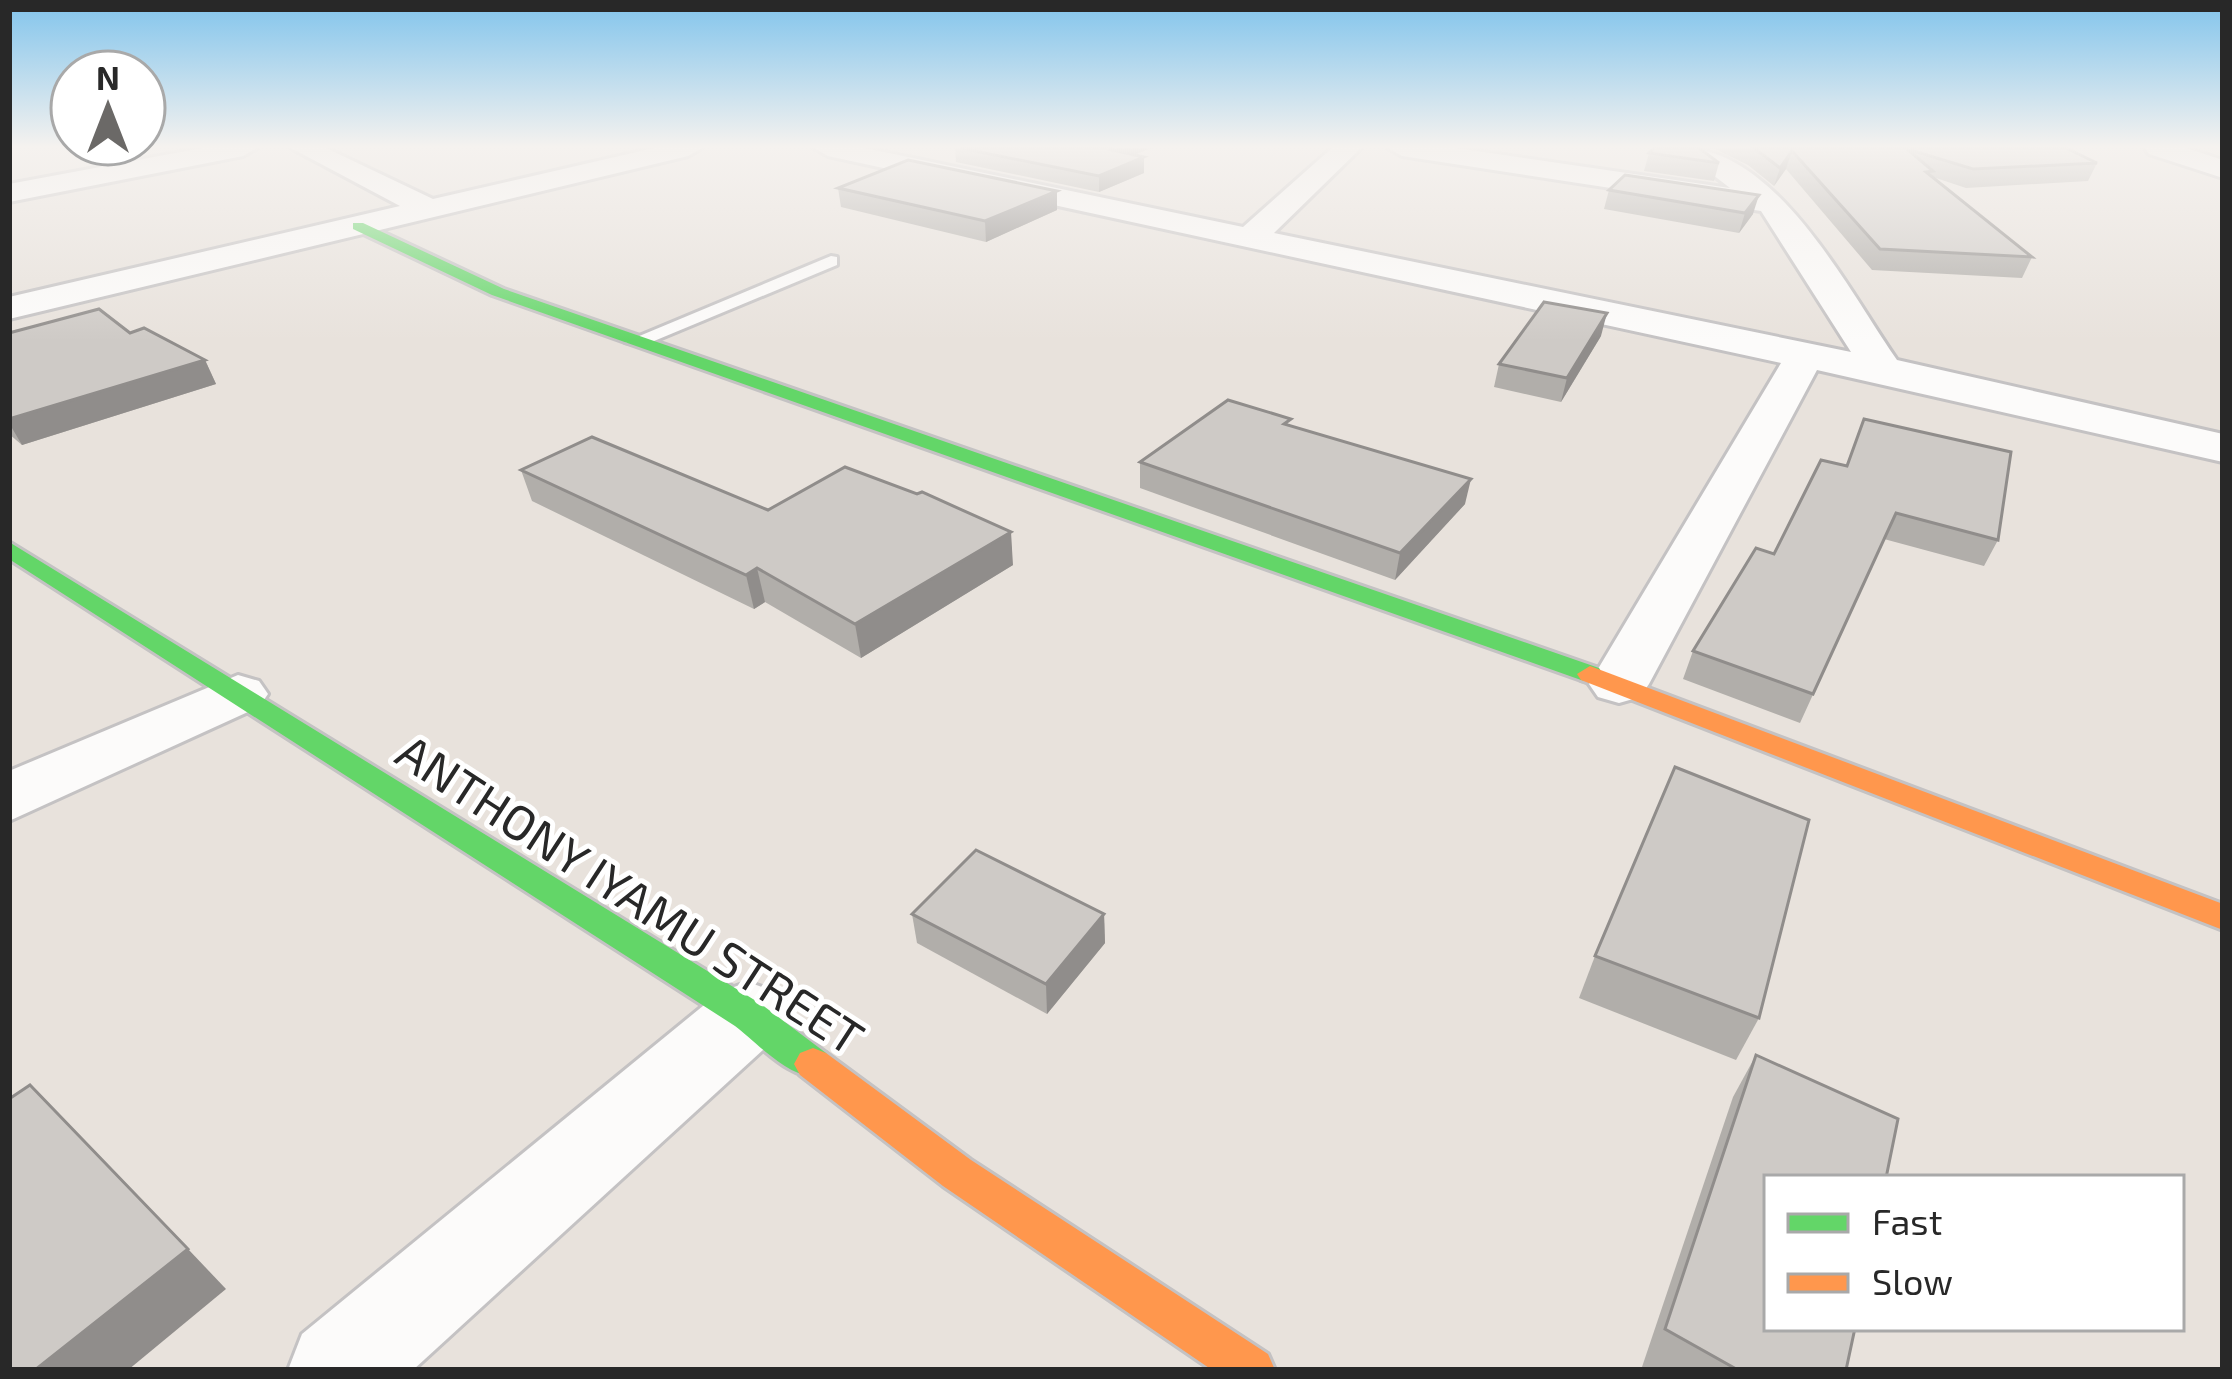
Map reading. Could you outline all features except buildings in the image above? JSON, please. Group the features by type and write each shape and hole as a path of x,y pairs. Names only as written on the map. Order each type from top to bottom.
{"street":[{"path":"9,308 415,212"},
{"path":"1134,212 1883,369 2223,448"},
{"path":"1251,237 1278,212"},
{"path":"1778,212 1883,369"},
{"path":"358,226 498,292 1619,684 2223,917"},
{"path":"1619,684 1805,356"},
{"name":"ANTHONY IYAMU STREET","path":"9,548 472,845 748,1015 958,1173 1252,1370"},
{"path":"9,798 238,694"},
{"path":"338,1370 748,1015"}],"lane":[{"path":"635,342 831,261"}],"traffic: fast":[{"path":"358,226 498,292 1590,674"},
{"path":"9,549 748,1015 813,1064"}],"traffic: slow":[{"path":"1590,674 2223,917"},
{"path":"813,1064 957,1173 1252,1370"}]}
